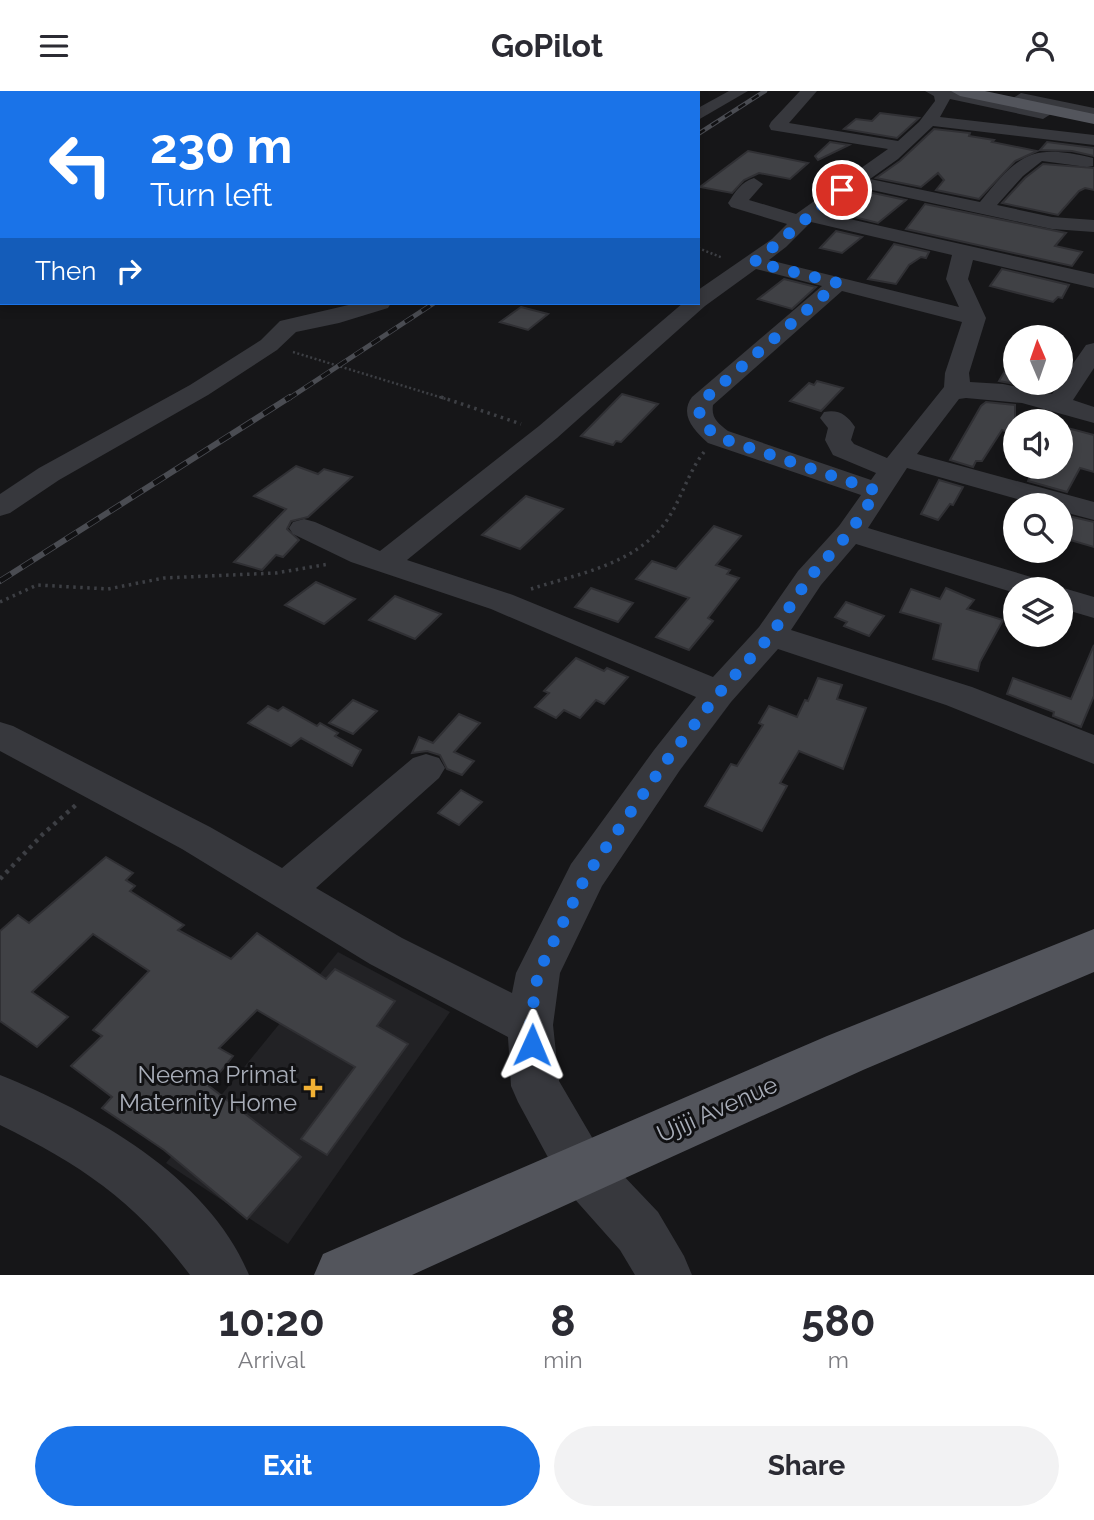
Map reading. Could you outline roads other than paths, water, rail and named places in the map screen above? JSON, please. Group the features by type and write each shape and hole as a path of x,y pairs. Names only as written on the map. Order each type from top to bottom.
{"main road":[{"path":"962,92 1094,119"},
{"name":"Ujiji Avenue","path":"344,1275 845,1053 1094,950"}],"street":[{"path":"700,114 740,91"},
{"path":"809,91 777,126 900,146"},
{"path":"962,92 1094,125"},
{"path":"700,300 779,243 804,218 874,169 929,121 943,101 962,92 1094,113"},
{"path":"1061,106 1079,93"},
{"path":"929,121 1094,140"},
{"path":"986,207 1000,188 1036,158 1055,157 1094,163"},
{"path":"855,181 1052,223 1094,226"},
{"path":"754,184 743,194 738,204 1094,281"},
{"path":"957,391 957,373 975,318 957,279 963,261 962,252"},
{"path":"754,262 975,318"},
{"path":"838,283 701,402 698,412 700,422 718,437 890,473 1094,511"},
{"path":"0,507 49,474 200,390 269,345 288,326 331,318 373,305"},
{"path":"373,558 548,432 694,305"},
{"path":"1058,404 1094,350"},
{"path":"665,1275 639,1231 582,1169 535,1086 530,1025 538,973 586,876 667,760 719,693 771,635 809,578 850,532 947,397 957,391 1002,393 1058,404 1094,415"},
{"path":"834,418 842,427 838,440 843,450 890,473"},
{"path":"304,528 373,558 502,602 719,693"},
{"path":"850,532 1003,579"},
{"path":"1073,601 1094,608"},
{"path":"771,635 959,696 1094,750"},
{"path":"0,736 196,838 386,951 530,1025"},
{"path":"286,890 426,768"},
{"path":"0,1099 90,1145 147,1188 180,1218 205,1248 222,1275"}],"railway":[{"path":"700,133 765,91"},
{"path":"288,399 431,305"},
{"path":"0,581 290,397"}],"place":[{"name":"Neema Primat Maternity Home","path":"313,1088"}]}
